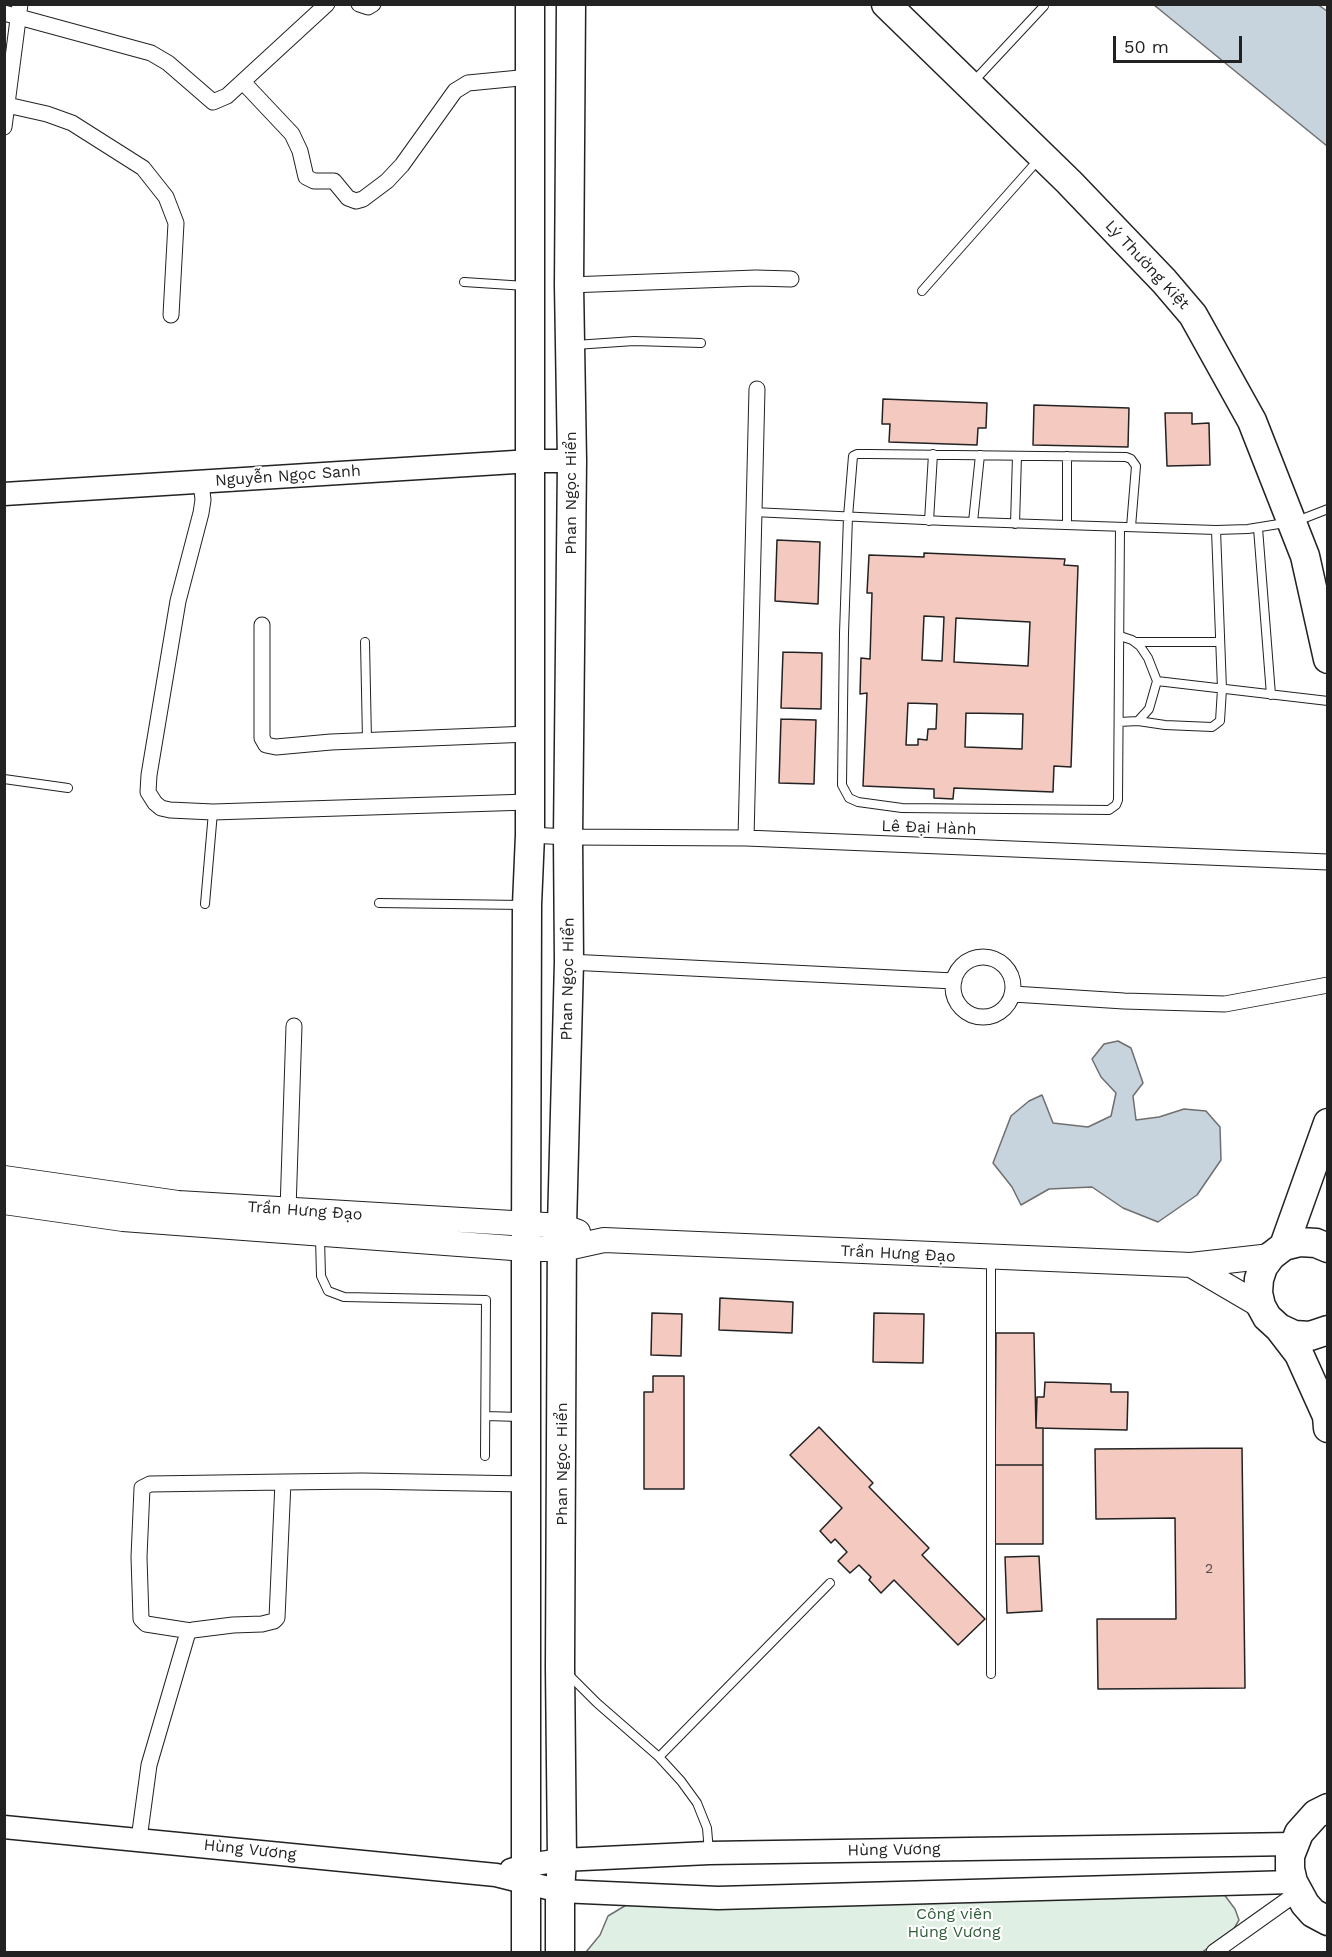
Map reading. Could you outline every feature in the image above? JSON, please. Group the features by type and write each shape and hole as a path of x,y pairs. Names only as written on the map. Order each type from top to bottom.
{"highway":[{"path":"526,1953 527,905 530,835 528,802 531,461 530,4"},
{"name":"Phan Ngọc Hiển","path":"560,1953 563,1238 569,962 572,461 569,285 571,4"},
{"name":"Lý Thường Kiệt","path":"886,4 1042,156 1164,281 1193,315 1252,421 1292,522 1305,556 1328,659"},
{"path":"1328,1123 1278,1251 1263,1267 1258,1293 1267,1317 1279,1328 1299,1354 1327,1416 1328,1428"},
{"path":"1278,1251 1300,1242 1316,1243 1328,1248"},
{"path":"1279,1328 1294,1335 1310,1336 1328,1330"},
{"path":"1324,1807 1307,1822 1290,1856 1295,1888 1313,1913 1328,1921"}],"main road":[{"name":"Trần Hưng Đạo","path":"4,1178 178,1203 203,1215 320,1234 563,1238 1191,1265 1278,1251"},
{"name":"Trần Hưng Đạo","path":"4,1202 123,1220 288,1210 526,1237"},
{"name":"Trần Hưng Đạo","path":"1191,1265 1261,1306"}],"street":[{"path":"4,127 14,12 151,53 168,63 213,102 221,100 243,82 327,4"},
{"path":"358,4 368,7 373,4"},
{"path":"243,82 292,134 300,151 306,177 314,181 336,182 348,198 356,201 363,199 387,181 402,165 455,92 468,83 530,77"},
{"path":"7,105 47,114 72,123 143,168 166,197 176,223 171,315"},
{"path":"569,285 756,278 791,279"},
{"path":"746,838 757,390"},
{"name":"Nguyễn Ngọc Sanh","path":"4,494 531,461 572,461"},
{"path":"201,482 203,500 201,513 178,601 149,775 148,792 161,808 213,812 528,802"},
{"path":"262,625 262,738 267,745 276,747 367,740 529,734"},
{"name":"Lê Đại Hành","path":"530,835 746,838 1328,862"},
{"path":"985,957 1006,967 1011,976 1013,993 1009,1003 993,1016 972,1015 963,1010 954,996 954,981 964,963 985,957"},
{"path":"569,962 954,981"},
{"path":"1013,993 1124,1001 1225,1004 1328,985"},
{"path":"288,1210 294,1026"},
{"path":"283,1482 277,1618 262,1624 191,1630 146,1624 141,1619 139,1557 142,1488 150,1484 283,1482 362,1481 526,1484"},
{"path":"139,1839 149,1765 186,1636 191,1630"},
{"name":"Hùng Vương","path":"4,1827 496,1875 526,1874 562,1860 709,1853 1294,1844"},
{"path":"526,1874 560,1891 718,1898 1295,1888"},
{"path":"1214,1953 1295,1888"}],"lane":[{"path":"970,85 1044,6"},
{"path":"922,291 1042,156"},
{"path":"464,282 530,286"},
{"path":"571,345 634,341 701,343"},
{"path":"1120,527 1118,800 1116,805 1109,810 902,808 858,802 849,798 842,785 844,633 848,517 853,456 856,454 933,454 1126,457 1134,461 1136,466 1131,527"},
{"path":"929,521 933,454"},
{"path":"973,522 981,455"},
{"path":"1015,524 1017,456"},
{"path":"1067,456 1067,525"},
{"path":"753,512 929,521 1216,530 1258,528 1292,522 1328,509"},
{"path":"1258,528 1271,695"},
{"path":"1119,722 1138,721 1165,725 1212,727 1220,721 1222,689 1218,642 1216,530"},
{"path":"1120,636 1135,642 1218,642"},
{"path":"366,642 367,740"},
{"path":"1135,642 1148,658 1157,681 1149,709 1138,721"},
{"path":"1157,681 1328,701"},
{"path":"4,779 68,788"},
{"path":"205,904 213,812"},
{"path":"379,903 527,905"},
{"path":"320,1234 321,1276 328,1291 344,1297 486,1300 485,1456"},
{"path":"991,1258 991,1674"},
{"path":"486,1416 526,1417"},
{"path":"659,1757 830,1583"},
{"path":"560,1667 659,1757 698,1803 707,1828 709,1853"}],"green space":[{"name":"Công viên Hùng Vương","path":"1223,1893 1235,1909 1239,1920 1232,1932 1202,1952 586,1952 600,1935 608,1916 643,1895"}],"shaded area":[{"path":"1317,4 1327,11 1327,146 1154,5"},
{"path":"1118,1041 1131,1048 1143,1083 1133,1096 1136,1120 1159,1117 1184,1109 1206,1111 1220,1127 1221,1160 1197,1195 1158,1222 1123,1208 1092,1187 1049,1189 1021,1205 1012,1187 993,1163 1011,1116 1029,1101 1042,1095 1053,1123 1088,1127 1111,1116 1116,1093 1101,1077 1092,1059 1104,1044"}],"building":[{"path":"883,399 987,403 986,428 978,428 977,445 889,442 890,424 882,424"},
{"path":"1034,405 1129,408 1128,447 1033,445"},
{"path":"1165,413 1192,413 1192,424 1209,423 1210,465 1167,466"},
{"path":"777,540 820,542 818,604 775,601"},
{"path":"924,553 1065,559 1064,565 1078,566 1071,767 1054,766 1053,792 954,788 953,799 934,798 934,789 863,786 867,693 860,694 861,658 870,659 872,593 867,593 869,555 924,557","holes":["924,616 944,617 942,661 922,660","956,618 1030,622 1028,666 954,662","908,703 937,704 936,729 928,729 927,740 918,739 918,745 906,745","966,713 1023,714 1022,749 965,747"]},
{"path":"783,652 822,653 821,709 781,708"},
{"path":"781,719 816,720 814,784 779,783"},
{"path":"720,1298 793,1302 792,1333 719,1330"},
{"path":"652,1313 682,1314 681,1356 651,1355"},
{"path":"874,1313 924,1314 923,1363 873,1362"},
{"path":"996,1333 1034,1333 1036,1428 1043,1428 1043,1465 995,1465"},
{"path":"653,1376 684,1376 684,1489 644,1489 644,1392 653,1392"},
{"path":"1045,1382 1111,1384 1111,1392 1128,1392 1127,1430 1036,1428 1037,1397 1044,1397"},
{"path":"819,1427 873,1483 869,1487 929,1548 922,1555 985,1619 958,1645 894,1580 881,1593 869,1580 871,1577 859,1565 850,1573 838,1561 847,1552 835,1539 831,1543 820,1531 842,1508 790,1455"},
{"path":"1242,1448 1245,1688 1098,1689 1097,1619 1176,1619 1175,1518 1096,1519 1095,1449"},
{"path":"995,1465 1043,1465 1043,1544 995,1544"},
{"path":"1039,1556 1042,1611 1007,1613 1005,1557"}]}
